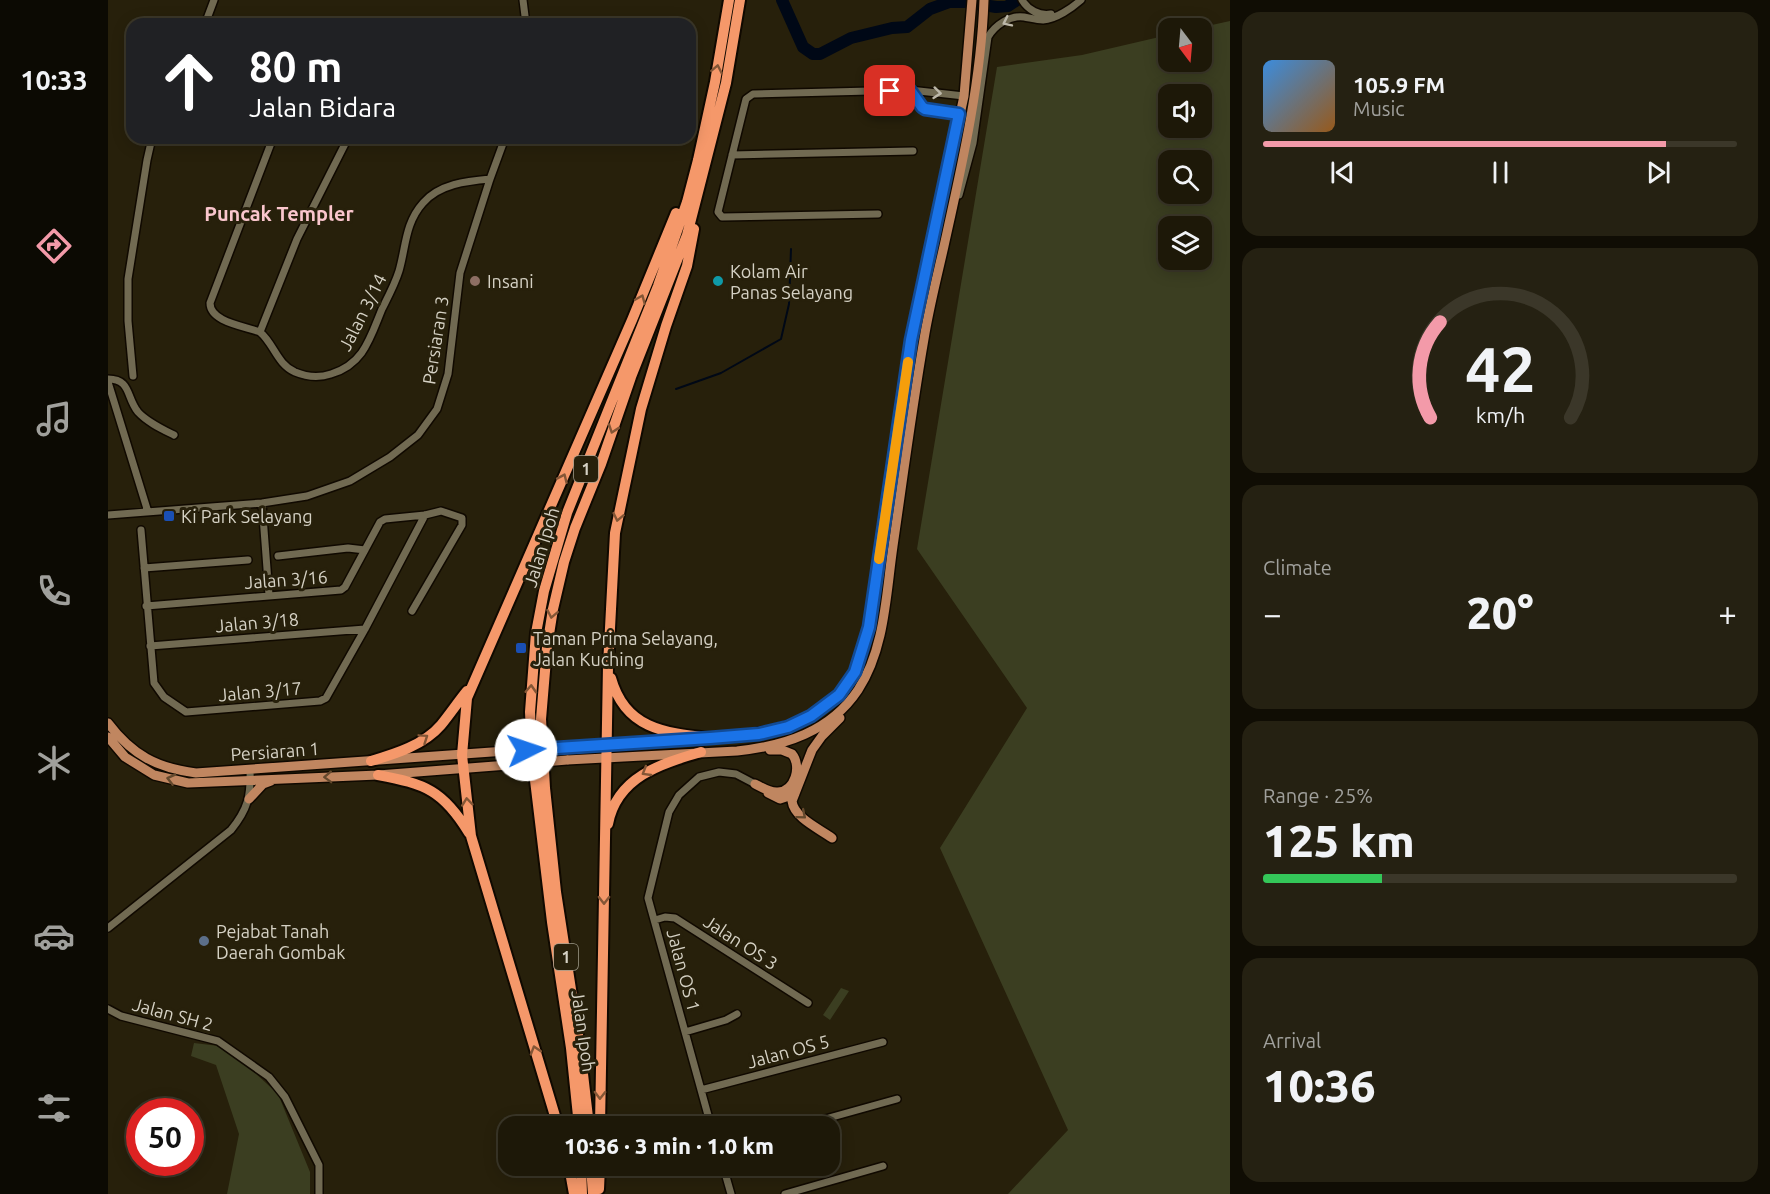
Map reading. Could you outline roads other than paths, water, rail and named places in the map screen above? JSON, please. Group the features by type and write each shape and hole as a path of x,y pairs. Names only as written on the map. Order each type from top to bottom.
{"highway":[{"name":"Jalan Ipoh","path":"578,1116 532,755 530,712 536,633 546,581 567,513 658,286 677,232 698,160 715,82 729,0"},
{"name":"Jalan Ipoh","path":"588,1116 580,1048 556,892 545,788 541,719 543,674 553,609 564,562 631,377 681,251 698,197 726,83 740,0"},
{"path":"555,1116 471,836 462,754 467,698 632,320 698,160"},
{"path":"600,1116 608,666 615,533 641,409 687,266 693,241 698,197"},
{"path":"608,666 619,698 628,711 639,720 661,731 710,738"},
{"path":"371,761 393,755 441,726 471,685"},
{"path":"603,865 610,816 621,793 632,781 656,766 701,752"},
{"path":"378,775 404,780 434,791 450,805 471,836"},
{"path":"571,1176 574,1194"},
{"path":"581,1176 582,1194"},
{"path":"592,1176 593,1194"},
{"path":"599,1194 600,1176"}],"main road":[{"name":"Persiaran 1","path":"108,723 132,750 156,764 165,768 196,773 607,743 710,738 768,732 798,723 819,711 839,695 860,660 869,627 911,340 964,96 972,0"},
{"path":"832,838 799,815 794,809 793,797 816,743 857,699 867,685 876,662 924,337 970,125 984,18 984,0"},
{"path":"959,114 964,115 969,109 982,34"},
{"path":"736,751 789,742 806,735 834,717 847,705 865,679 880,632"},
{"name":"Persiaran 1","path":"108,737 125,757 154,775 188,783 378,775 606,757 736,751"},
{"path":"736,751 782,750 792,754 796,759 796,775 785,790 774,792 755,784"},
{"path":"249,799 263,784 279,779"},
{"path":"755,784 780,799 791,793 800,783"}],"street":[{"path":"207,18 214,0"},
{"path":"523,0 525,18"},
{"path":"950,220 968,167 973,143 988,37 996,27 1015,17 1042,20 1062,13 1081,0"},
{"path":"1023,3 1033,11 1045,15 1062,13"},
{"path":"910,90 925,109 959,114"},
{"path":"878,214 722,217 718,212 746,99 749,96 910,90 964,96"},
{"path":"133,376 128,321 128,279 151,144"},
{"path":"271,144 210,303 210,308 217,318 260,332 297,239 345,144"},
{"name":"Persiaran 3","path":"108,515 262,503 307,496 350,482 390,457 418,435 437,409 448,374 460,273 503,144"},
{"path":"732,154 912,151"},
{"name":"Jalan 3/14","path":"260,332 280,362 294,372 311,377 326,376 346,369 362,352 399,272 409,224 417,210 429,196 451,185 490,179"},
{"path":"148,512 108,380 117,379 122,382 138,412 174,435"},
{"path":"262,503 269,595"},
{"path":"412,611 463,521 462,518 441,511 425,515"},
{"name":"Jalan 3/16","path":"146,606 341,590 345,587 380,522 385,519 425,515"},
{"name":"Jalan 3/17","path":"141,530 154,683 164,697 186,712 320,701 326,698 425,515"},
{"path":"278,556 348,548 365,550"},
{"path":"144,568 248,560"},
{"name":"Jalan 3/18","path":"150,646 365,629"},
{"path":"108,928 231,830 245,810 249,799 250,769"},
{"name":"Jalan OS 1","path":"708,1116 648,898 666,820 673,804 686,789 699,777 719,772 736,774 755,784"},
{"name":"Jalan OS 3","path":"655,920 665,917 675,918 808,1003"},
{"name":"Jalan SH 2","path":"108,1010 121,1016 224,1044 269,1077 285,1097 319,1165 319,1194"},
{"path":"685,1032 726,1020 737,1014"},
{"name":"Jalan OS 5","path":"701,1090 883,1042"},
{"path":"836,1116 897,1099"},
{"path":"785,1194 884,1166"},
{"path":"726,1176 731,1194"}],"waterway":[{"path":"782,0 803,47 813,54 820,54 851,38 892,28 907,27 930,9 949,2 967,2 996,7 1008,6 1017,0"},
{"path":"676,389 721,373 781,339 789,304 791,249"}],"place":[{"name":"Insani","path":"475,281"},
{"name":"Kolam Air Panas Selayang","path":"718,281"},
{"name":"Ki Park Selayang","path":"169,516"},
{"name":"Taman Prima Selayang, Jalan Kuching","path":"521,648"},
{"name":"Pejabat Tanah Daerah Gombak","path":"204,941"}],"district":[{"name":"Puncak Templer","path":"279,213"}]}
